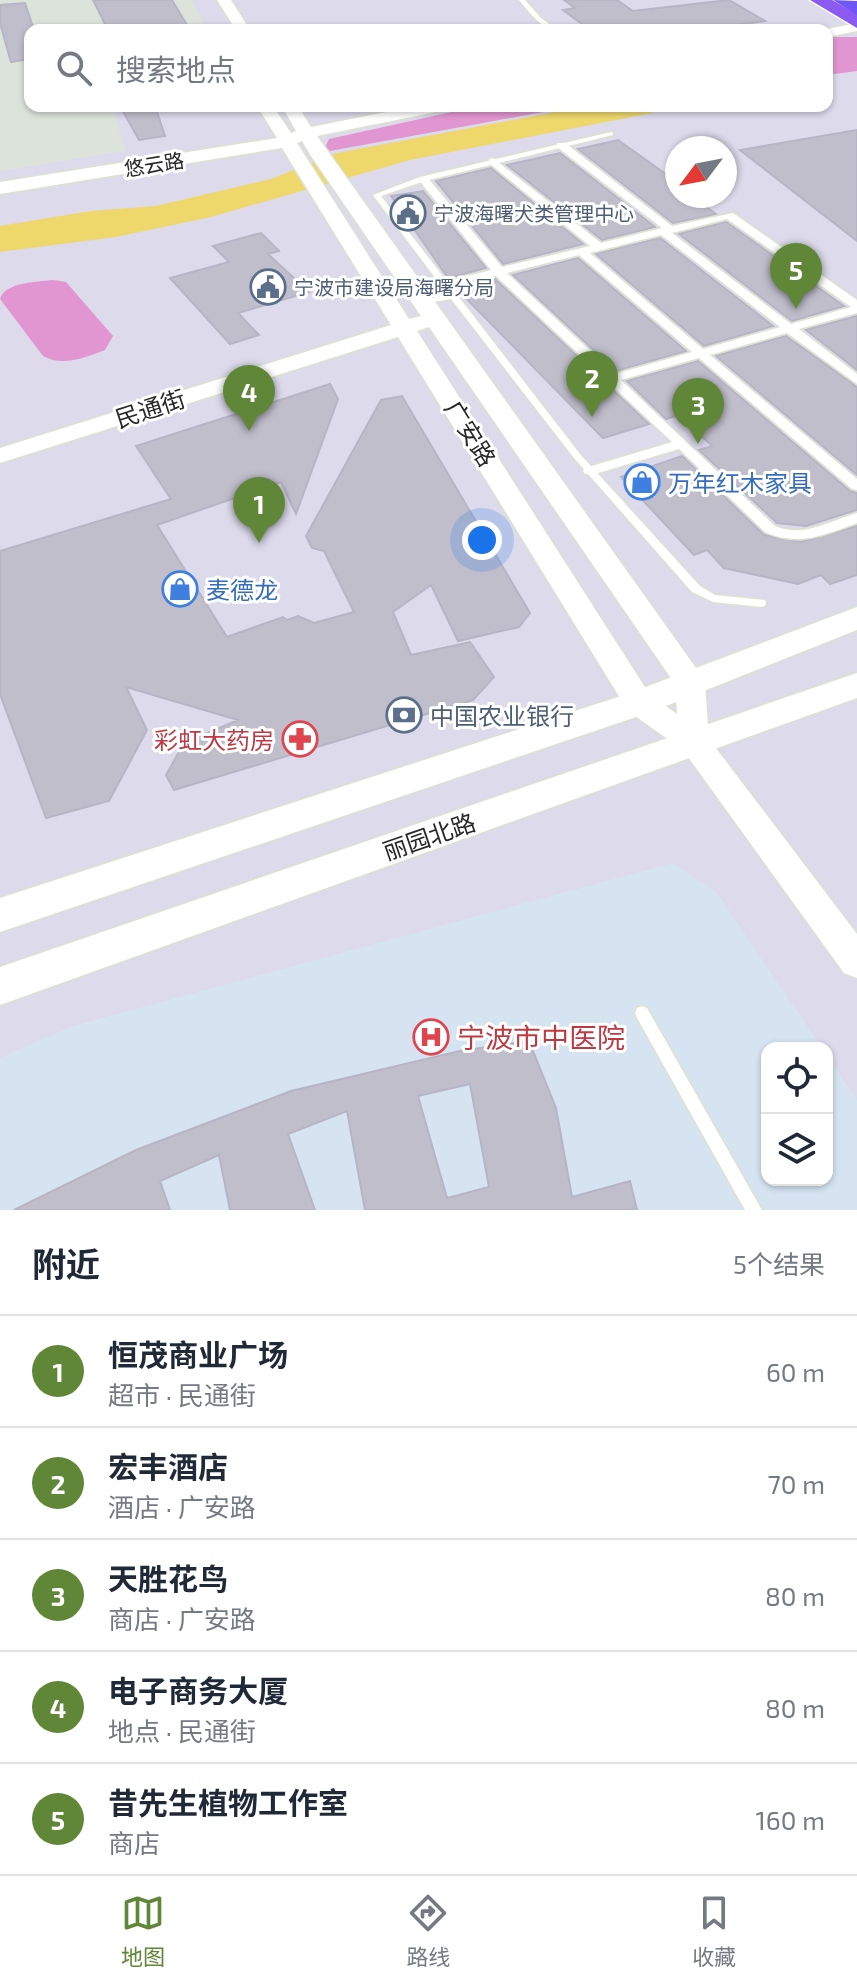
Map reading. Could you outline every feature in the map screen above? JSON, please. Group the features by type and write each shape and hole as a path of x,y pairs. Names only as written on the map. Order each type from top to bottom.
{"highway":[{"path":"842,0 857,9"}],"main road":[{"path":"819,0 857,25"},
{"path":"0,915 639,703 857,618"},
{"name":"丽园北路","path":"0,986 857,685"}],"street":[{"path":"224,0 239,24"},
{"path":"833,31 857,25"},
{"name":"广安路","path":"269,112 316,193 404,326 639,703 694,742 857,962"},
{"name":"广安路","path":"294,112 320,156 690,683"},
{"name":"悠云路","path":"0,174 306,133 411,112"},
{"name":"悠云路","path":"0,188 283,136"},
{"path":"561,145 857,380"},
{"path":"493,161 599,247"},
{"path":"423,179 500,273 770,529 785,538 797,539 857,518"},
{"path":"444,285 729,215 857,307"},
{"path":"581,251 857,486"},
{"path":"614,378 857,307"},
{"name":"民通街","path":"0,456 404,326 431,310"},
{"path":"590,471 682,444"},
{"path":"690,683 694,742"}],"lane":[{"path":"522,0 546,24"},
{"path":"611,134 423,179 377,195 590,471 696,589 713,598 761,603"},
{"path":"431,310 453,296"},
{"path":"642,1013 754,1210"}],"shaded area":[{"path":"0,0 192,0 205,24 24,24 24,112 114,112 126,151 0,171"},
{"path":"833,37 857,37 857,71 833,74"},
{"path":"452,112 543,112 330,151 325,147 329,139"},
{"path":"556,112 657,112 410,160 211,217 116,237 0,252 0,226 91,211 156,206 271,179 337,153"},
{"path":"53,280 66,282 113,336 105,350 66,361 43,356 0,299 3,293 15,286"},
{"name":"宁波市中医院","path":"673,863 717,893 818,1042 761,1042 761,1186 833,1186 833,1065 857,1100 857,1210 0,1210 0,1058 73,1026"}],"building":[{"path":"93,0 172,0 186,24 105,24"},
{"path":"564,0 617,0 633,11 729,0 765,21 742,24 582,24 563,10 575,8"},
{"path":"25,3 32,24 24,24 24,60 11,62 0,23 0,5"},
{"path":"123,112 157,112 165,136 139,140"},
{"path":"857,130 857,241 740,150"},
{"path":"618,140 665,173 665,208 708,208 716,214 673,223 578,149"},
{"path":"560,153 655,227 602,240 507,165"},
{"path":"491,168 583,244 503,264 436,181"},
{"path":"423,191 486,268 448,278 391,196"},
{"path":"726,222 844,306 792,321 679,234"},
{"name":"宁波市建设局海曙分局","path":"261,233 279,251 268,254 309,292 238,313 259,335 230,344 170,278 229,262 213,246"},
{"path":"660,238 773,326 704,346 596,254"},
{"path":"578,258 686,351 616,371 513,275"},
{"path":"495,279 649,424 603,438 455,287"},
{"path":"857,316 857,370 806,330"},
{"path":"786,336 857,387 857,475 716,356"},
{"path":"698,361 850,491 857,493 857,510 806,526 777,523 699,450 712,446 679,415 666,419 627,381"},
{"path":"330,384 338,399 296,514 281,482 157,525 227,637 283,617 287,620 298,616 314,623 354,612 324,551 312,548 306,536 381,400 402,396 530,613 519,627 458,641 431,585 393,612 411,655 470,642 494,677 473,700 174,790 166,775 184,743 238,720 126,687 147,730 109,801 46,818 0,694 0,551 171,499 136,446"},
{"path":"682,456 764,535 801,542 857,526 857,575 830,584 821,575 798,584 724,568 707,550 694,555 621,477"},
{"path":"529,1041 556,1108 572,1197 630,1181 637,1210 365,1210 347,1111 288,1134 315,1210 230,1210 219,1155 160,1181 170,1210 14,1210 136,1150 291,1091 460,1051","holes":["470,1084 489,1187 447,1198 418,1096"]}],"place":[{"name":"宁波海曙犬类管理中心","path":"408,213"},
{"name":"宁波市建设局海曙分局","path":"268,287"},
{"name":"昔先生植物工作室","path":"796,309"},
{"name":"宏丰酒店","path":"592,417"},
{"name":"电子商务大厦","path":"249,431"},
{"name":"天胜花鸟","path":"698,444"},
{"name":"万年红木家具","path":"642,482"},
{"name":"恒茂商业广场","path":"259,543"},
{"name":"麦德龙","path":"180,589"},
{"name":"中国农业银行","path":"404,715"},
{"name":"彩虹大药房","path":"300,739"},
{"name":"宁波市中医院","path":"431,1037"}]}
